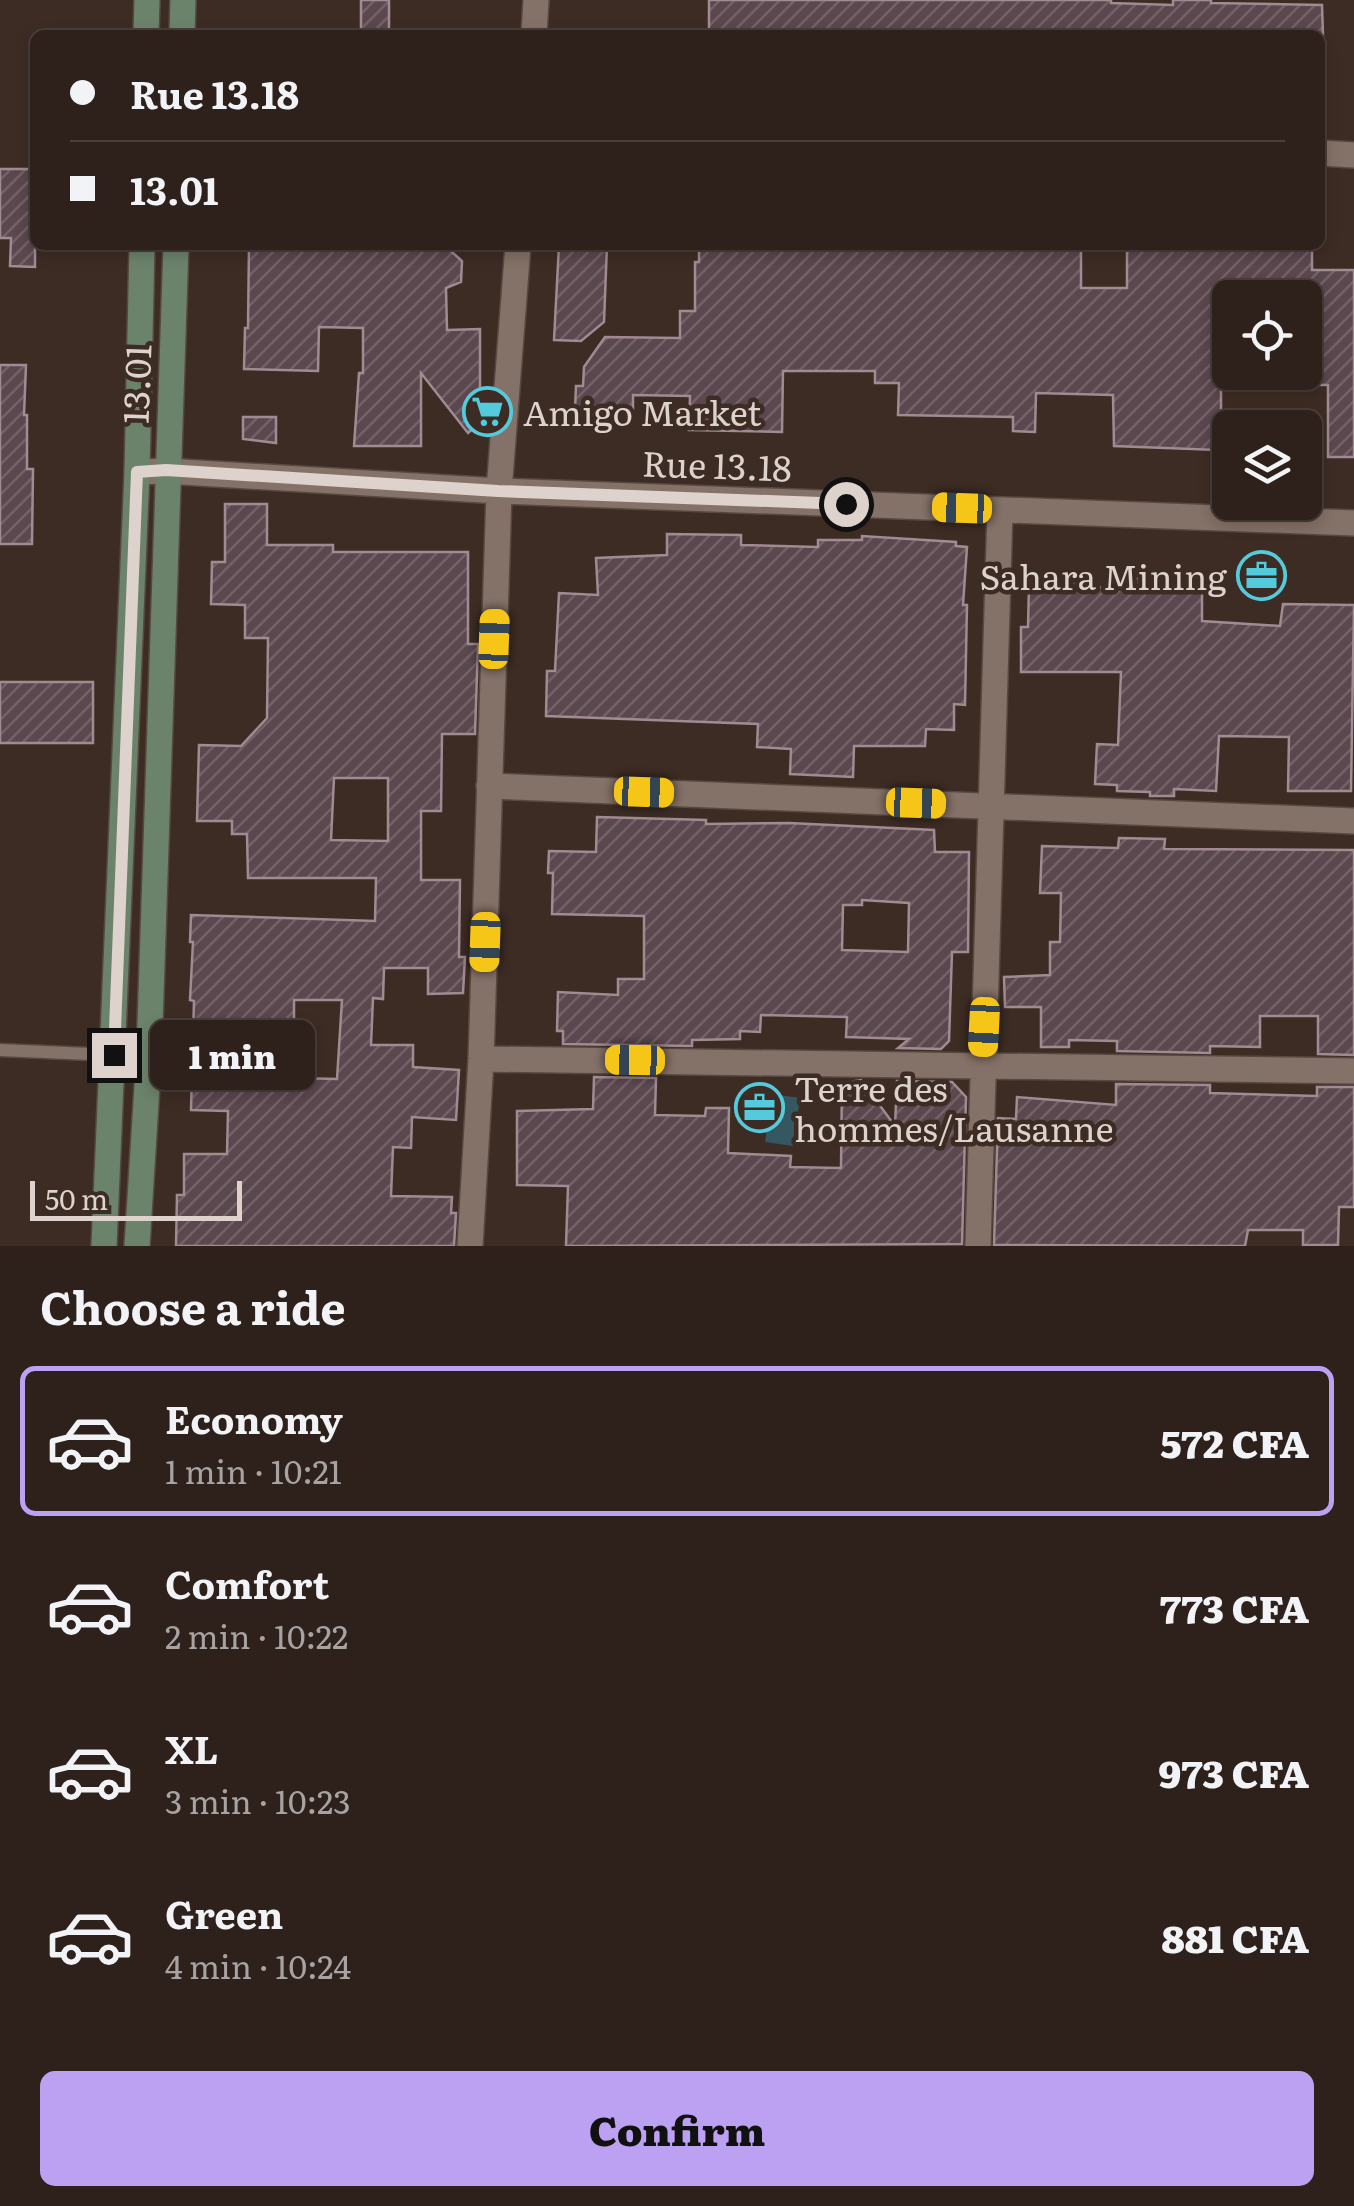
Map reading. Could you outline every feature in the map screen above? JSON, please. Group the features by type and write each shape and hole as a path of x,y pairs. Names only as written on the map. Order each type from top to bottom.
{"street":[{"path":"146,30 147,0"},
{"path":"182,0 182,30"},
{"path":"534,30 536,0"},
{"path":"1325,153 1354,155"},
{"name":"13.01","path":"104,1246 137,472 142,250"},
{"name":"13.01","path":"137,1246 149,1055 176,250"},
{"path":"470,1246 481,1058 498,491 518,250"},
{"name":"Rue 13.18","path":"137,472 166,470 498,491 1354,522"},
{"path":"978,1246 1000,510"},
{"path":"490,786 1354,821"},
{"path":"481,1058 1354,1071"}],"lane":[{"path":"0,1050 114,1055"}],"water":[{"path":"772,1094 800,1098 793,1146 765,1142"}],"building":[{"path":"361,0 389,0 389,30 361,30"},
{"path":"709,0 1111,0 1173,5 1173,0 1211,0 1322,5 1323,30 709,30"},
{"path":"0,169 30,169 30,250 35,250 35,267 10,266 11,238 0,238"},
{"path":"249,250 450,250 462,261 461,282 446,288 447,330 480,329 480,390 490,402 488,416 468,433 421,373 421,446 354,446 359,373 363,373 363,328 319,327 318,371 244,369"},
{"path":"559,250 607,250 604,322 581,341 554,340"},
{"path":"699,250 1081,250 1081,288 1127,288 1127,250 1312,250 1312,270 1354,270 1354,457 1328,457 1328,385 1322,385 1322,280 1212,280 1212,390 1221,390 1221,410 1212,410 1212,450 1114,446 1113,395 1036,393 1035,432 1013,431 1013,417 898,415 899,383 875,383 875,371 783,371 782,432 689,430 690,396 633,395 633,409 575,409 576,386 583,386 584,367 605,337 680,338 680,311 695,311 695,262 699,262"},
{"path":"0,365 26,365 24,415 27,469 33,469 32,544 0,544"},
{"path":"243,417 276,417 276,443 243,439"},
{"path":"225,504 267,504 267,545 333,545 333,552 468,552 468,644 478,644 475,734 442,734 441,811 421,811 421,880 460,880 459,957 465,957 463,993 428,994 428,968 384,968 383,999 373,998 371,1045 413,1045 413,1067 459,1070 456,1120 412,1117 411,1148 393,1147 391,1196 452,1197 451,1213 456,1213 454,1246 176,1246 177,1195 184,1195 184,1154 227,1154 228,1111 191,1110 191,915 375,921 376,878 248,878 247,834 232,834 232,821 197,821 199,745 241,746 267,718 268,638 245,638 245,605 211,604 212,562 225,562","holes":["334,778 388,778 388,841 331,840","294,1000 342,1000 337,1079 294,1078"]},
{"path":"667,534 741,535 741,545 818,547 818,540 862,540 862,536 956,542 956,546 967,547 963,605 967,605 965,705 954,704 954,730 926,729 925,746 854,746 853,777 790,774 791,749 757,747 758,724 546,716 547,671 555,671 559,593 598,595 596,558 667,555"},
{"path":"1202,577 1202,621 1280,626 1283,604 1354,605 1351,791 1288,791 1289,737 1219,736 1216,791 1174,789 1174,796 1150,796 1150,792 1117,791 1117,785 1095,784 1097,744 1118,745 1121,672 1021,672 1021,627 1028,627 1029,585 1057,585 1057,580 1084,579 1084,588 1128,587 1128,578"},
{"path":"0,682 93,682 93,743 0,743"},
{"path":"597,817 934,830 935,852 969,852 968,952 952,952 949,1041 941,1049 898,1048 909,1039 846,1037 847,1017 761,1015 760,1032 740,1031 740,1039 692,1040 692,1046 563,1044 563,1031 557,1031 558,992 618,995 618,979 644,979 644,916 552,914 549,851 596,852","holes":["862,900 909,903 908,952 842,950 843,905 862,905"]},
{"path":"1119,838 1165,839 1164,849 1354,850 1354,1055 1318,1054 1318,1016 1260,1016 1260,1047 1210,1046 1210,1053 1117,1051 1117,1041 1069,1040 1069,1047 1041,1047 1041,1007 1005,1007 1004,977 1050,975 1050,942 1060,942 1061,893 1040,893 1042,846 1118,848"},
{"path":"594,1077 656,1078 655,1115 705,1116 706,1108 729,1108 728,1153 791,1156 790,1167 841,1168 842,1083 861,1080 895,1126 897,1081 952,1082 966,1097 962,1244 566,1246 568,1186 517,1185 517,1111 593,1109"},
{"path":"1116,1084 1210,1085 1210,1093 1317,1096 1317,1087 1354,1087 1354,1207 1339,1207 1338,1245 1303,1245 1303,1230 1248,1230 1245,1246 994,1245 998,1118 1016,1119 1017,1097 1116,1105"}],"place":[{"name":"Amigo Market","path":"488,411"},
{"name":"Sahara Mining","path":"1262,575"},
{"name":"Terre des hommes/Lausanne","path":"759,1107"}],"route":[{"path":"114,1055 137,472 166,470 498,491 846,504"}]}
